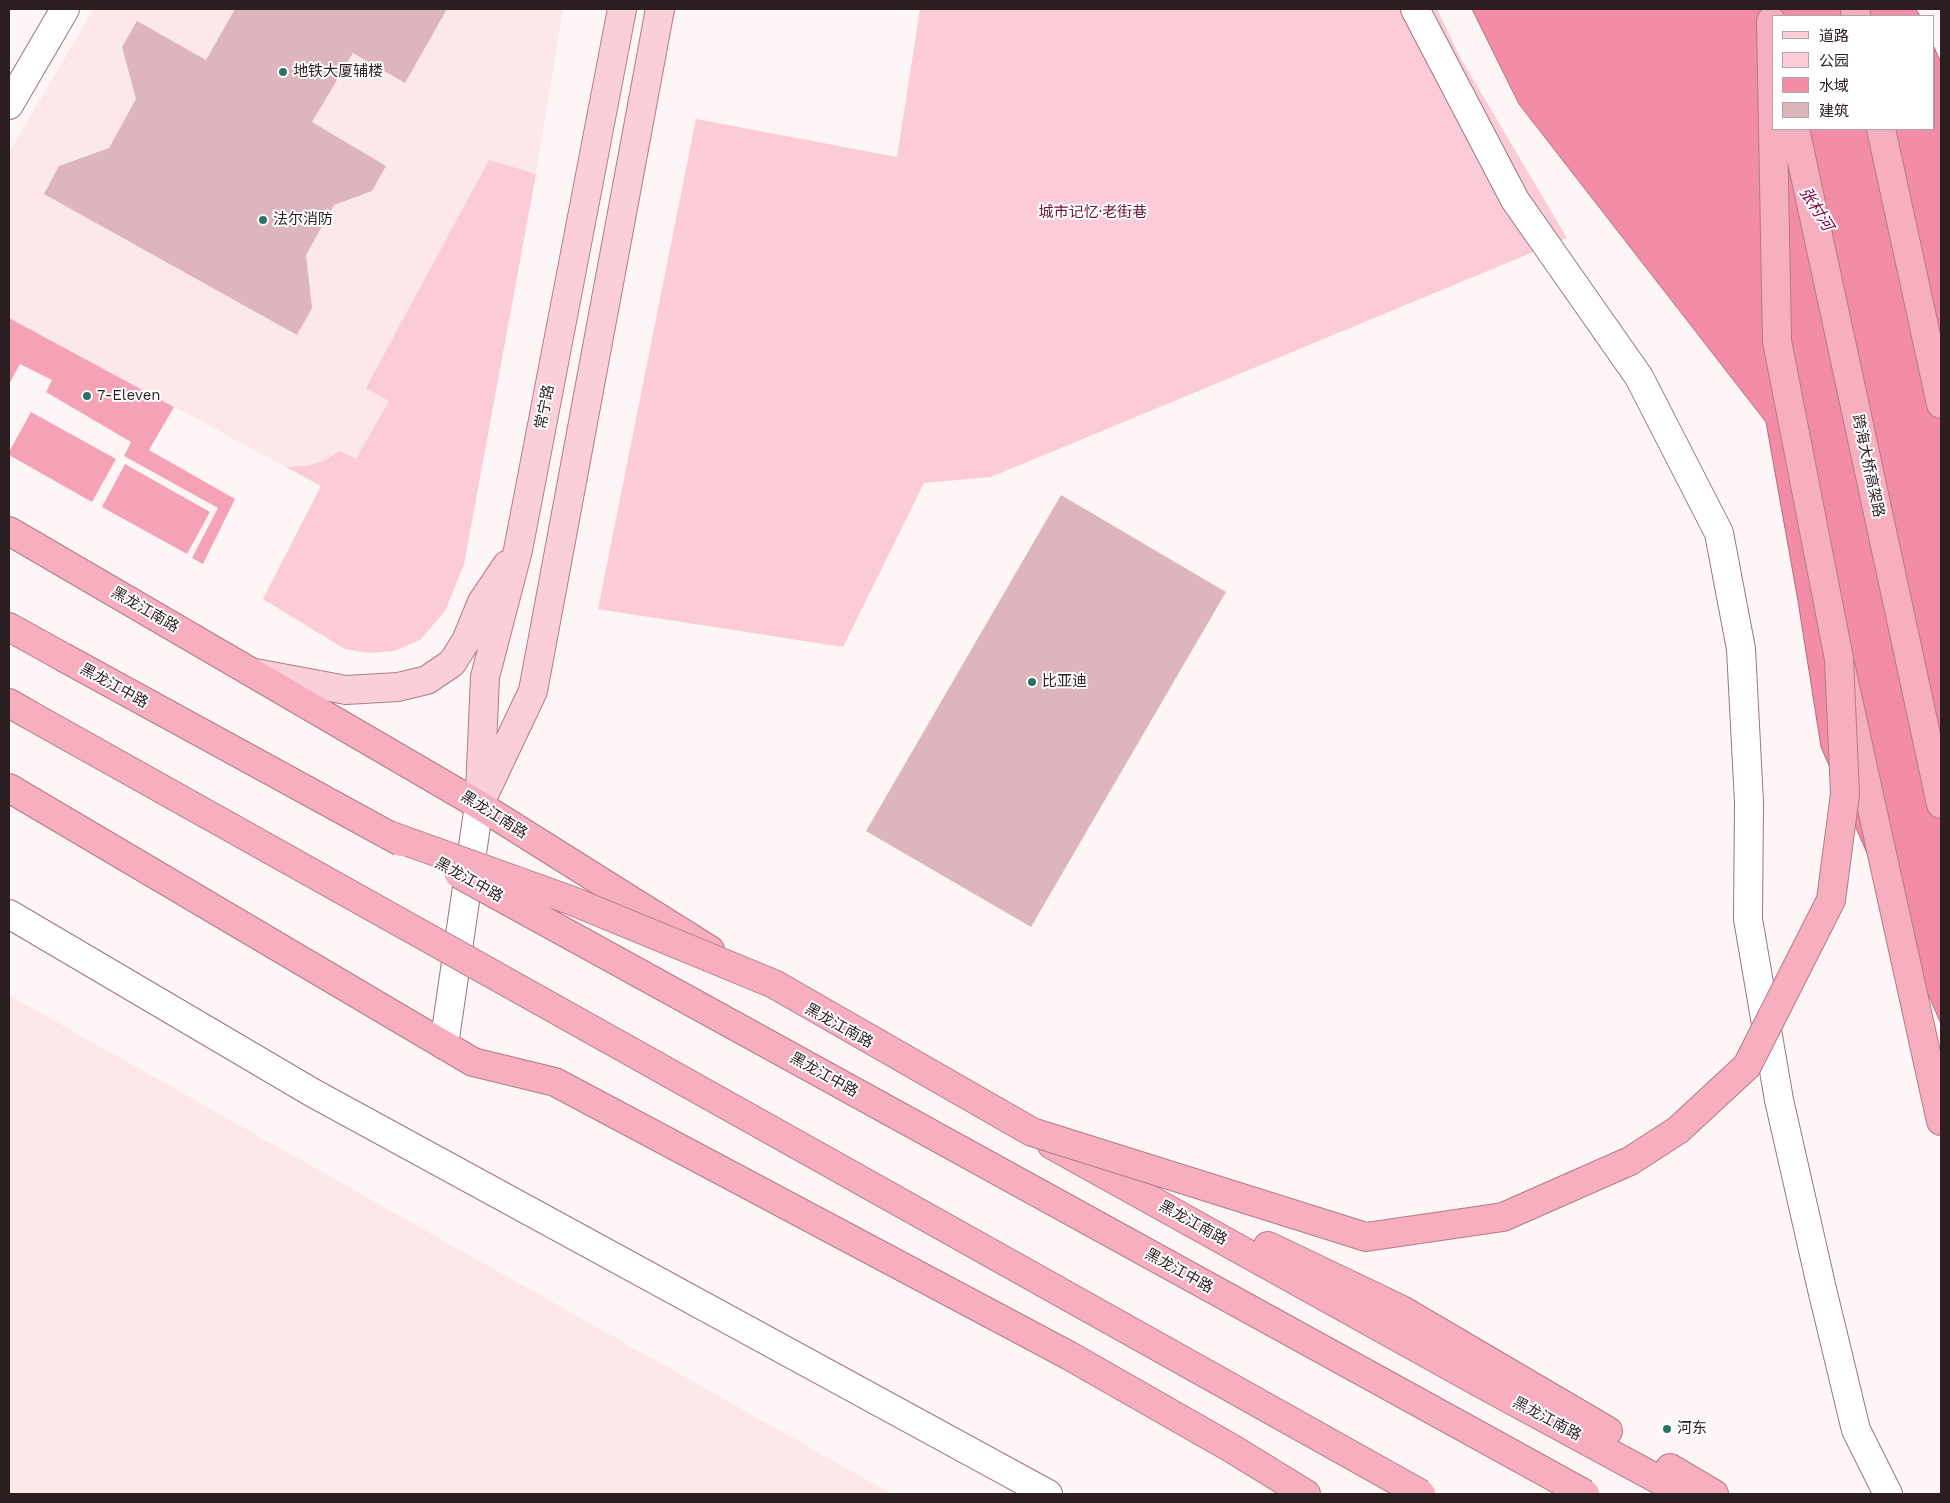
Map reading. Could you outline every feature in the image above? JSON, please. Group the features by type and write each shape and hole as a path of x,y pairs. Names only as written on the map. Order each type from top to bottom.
{"highway":[{"path":"1771,21 1772,74"},
{"path":"1773,130 1777,342 1839,659 1941,1121"},
{"name":"跨海大桥高架路","path":"1795,130 1941,804"},
{"path":"1881,130 1941,404"},
{"name":"黑龙江南路","path":"9,531 479,805 778,992 1482,1384 1685,1494"},
{"name":"黑龙江中路","path":"9,627 1585,1494"},
{"path":"1032,1132 1366,1237 1503,1217 1630,1161 1678,1130 1747,1066 1831,900 1845,794 1839,659"},
{"path":"18,709 1421,1494"},
{"path":"9,788 473,1062 555,1082 1068,1355 1222,1443 1304,1494"},
{"path":"386,834 570,900 774,984 1032,1132 1402,1310 1714,1494"}],"main road":[{"name":"常宁路","path":"479,805 486,677 518,550 622,9"},
{"path":"479,805 533,692 660,9"},
{"path":"253,672 346,690 398,687 427,680 452,664 466,641 482,602 518,550"}],"street":[{"path":"9,105 65,9"},
{"path":"1415,9 1516,200 1639,378 1720,534 1741,649 1749,802 1748,919 1776,1081 1819,1276 1856,1430 1888,1494"},
{"path":"444,1045 479,805"},
{"path":"9,914 313,1093 1048,1494"}],"shaded area":[{"path":"94,9 563,9 536,174 464,564 445,611 420,640 394,651 370,653 345,649 263,599 321,486 9,318 9,152"},
{"path":"9,318 174,407 149,450 235,499 203,564 192,558 218,508 124,456 131,442 46,392 52,380 20,364 9,384"},
{"path":"31,412 116,459 92,502 9,455"},
{"path":"125,464 210,512 187,554 102,507"},
{"path":"9,995 892,1494 9,1494"}],"green space":[{"name":"城市记忆·老街巷","path":"920,9 1437,9 1461,59 1567,238 991,477 924,483 843,647 598,609 696,119 897,157"},
{"path":"489,160 536,174 464,564 445,611 420,640 394,651 370,653 345,649 263,599 321,486 286,467 306,466 324,461 340,451 356,459 389,401 366,388"}],"water":[{"name":"张村河","path":"1472,9 1916,9 1919,15 1772,15 1772,130 1935,130 1935,49 1941,63 1941,1024 1821,747 1798,601 1766,422 1519,104"}],"building":[{"path":"235,9 447,9 405,83 353,53 312,122 386,166 372,191 334,205 306,255 312,308 297,335 44,194 59,166 109,148 136,99 122,47 137,21 206,60"},
{"path":"1061,495 1226,592 1031,927 866,831"}],"place":[{"name":"地铁大厦辅楼","path":"283,72"},
{"name":"法尔消防","path":"263,220"},
{"name":"7-Eleven","path":"87,396"},
{"name":"比亚迪","path":"1032,682"},
{"name":"河东","path":"1667,1429"}]}
